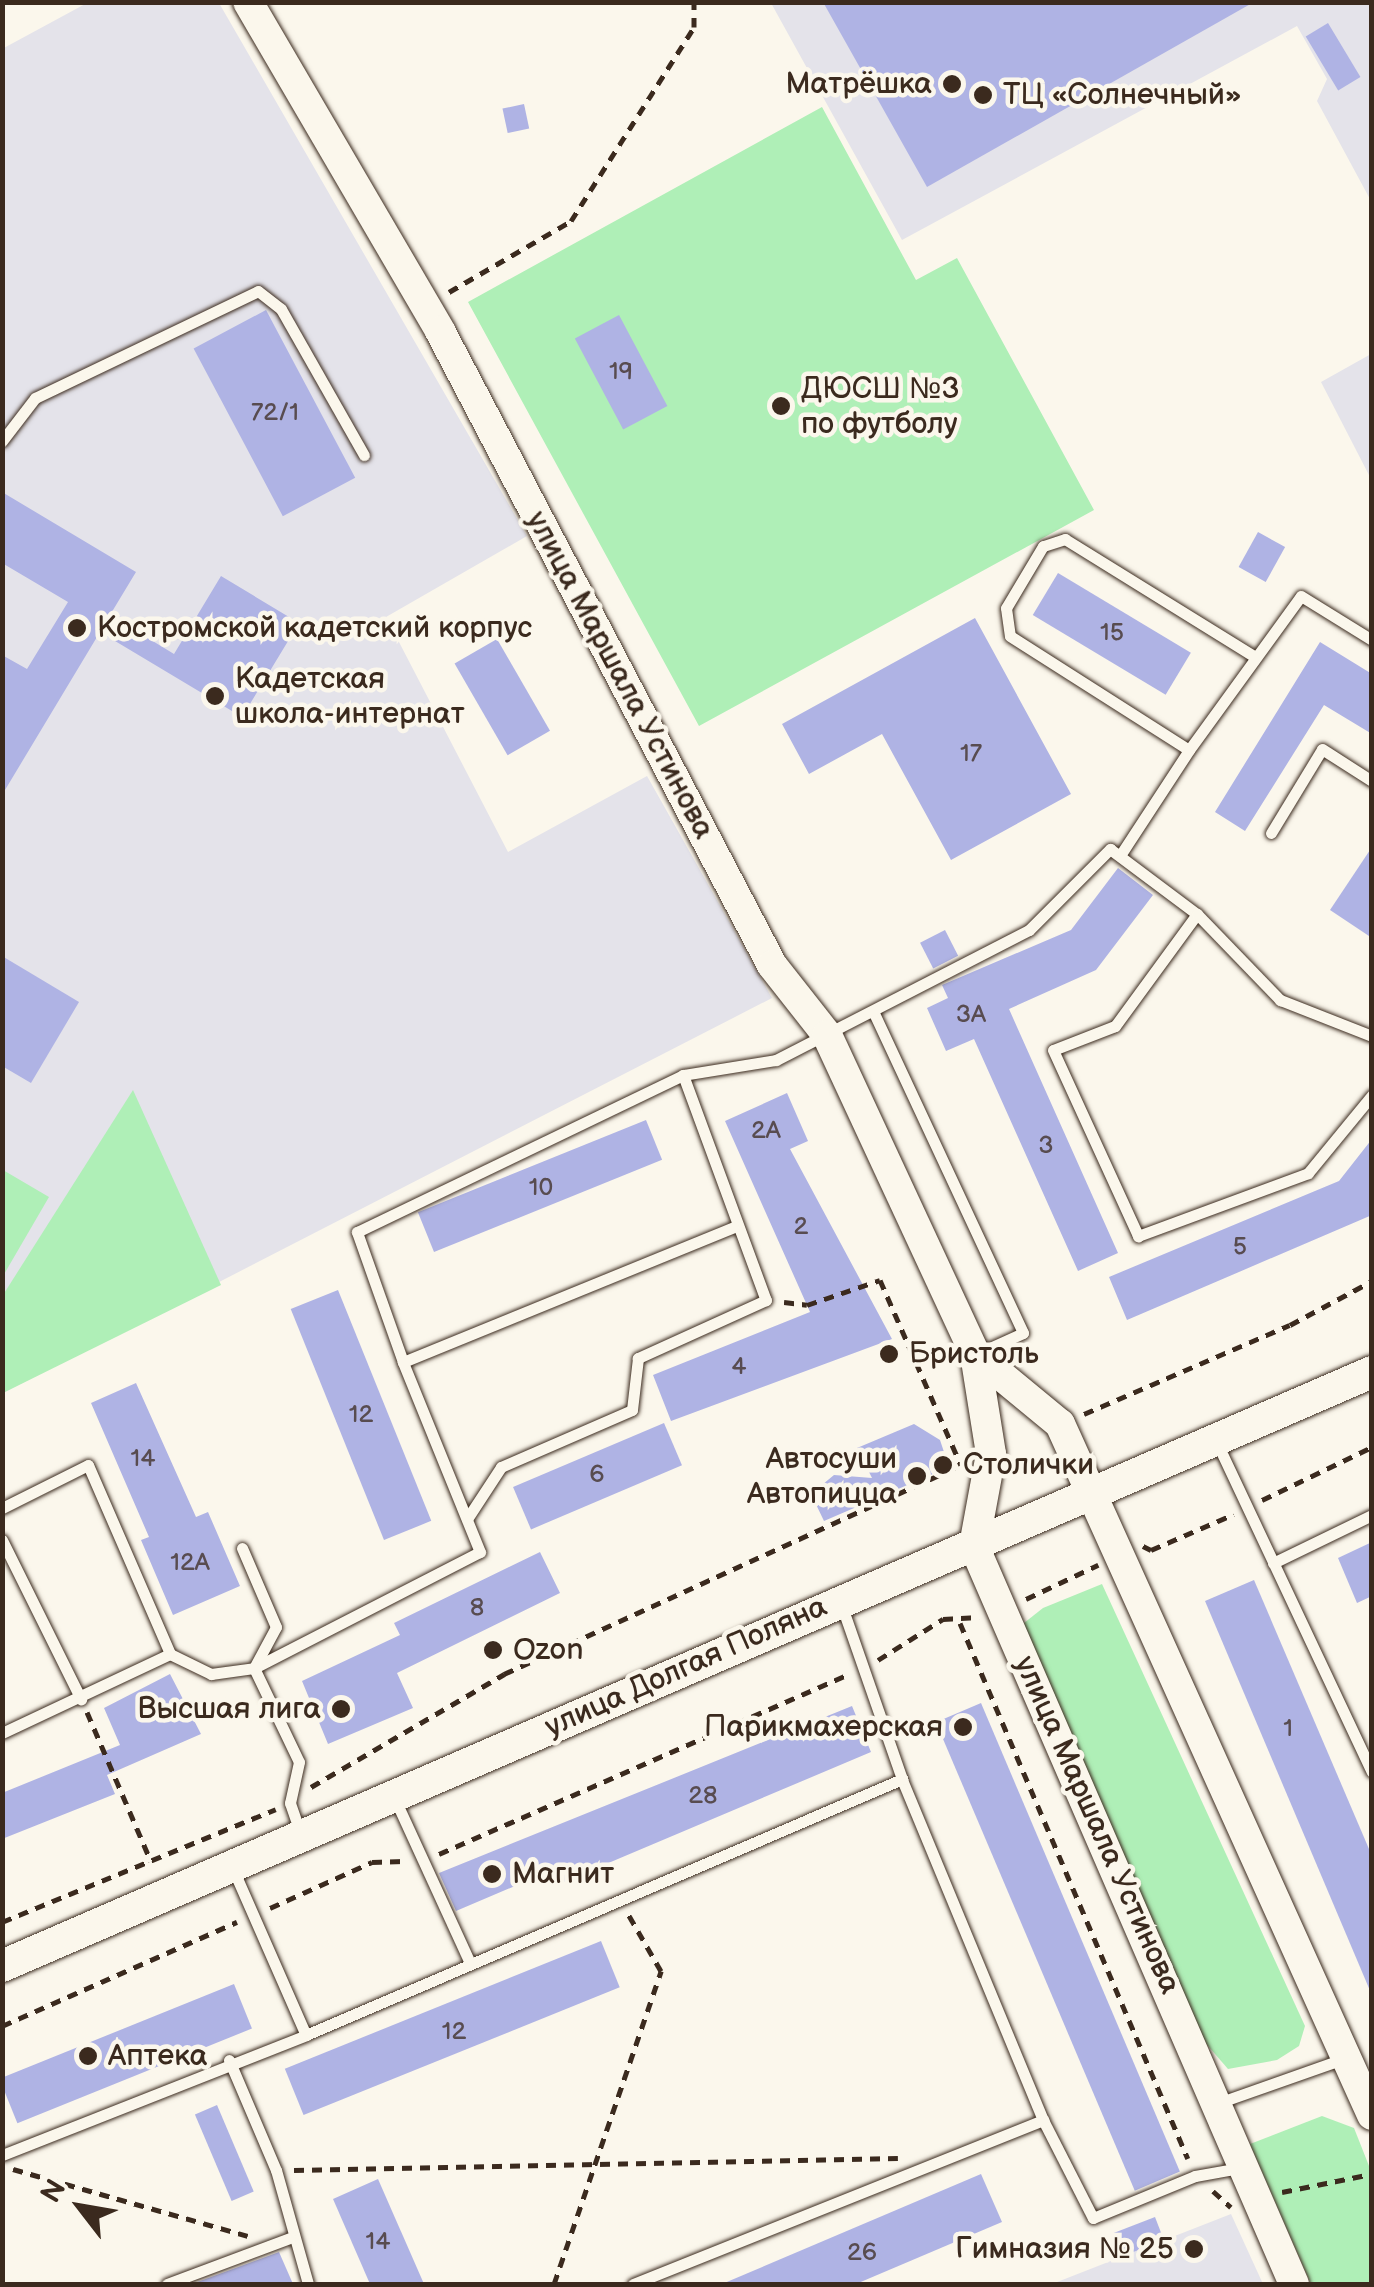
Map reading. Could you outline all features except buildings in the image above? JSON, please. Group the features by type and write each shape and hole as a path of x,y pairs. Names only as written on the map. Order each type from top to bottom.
{"main road":[{"name":"улица Долгая Поляна","path":"2,1966 1372,1372"}],"street":[{"name":"улица Маршала Устинова","path":"248,2 426,306 772,965 826,1035 975,1354 991,1454 974,1546 1294,2284"},
{"name":"улица Маршала Устинова","path":"975,1354 1060,1424 1372,2114"}],"lane":[{"path":"2,440 34,398 258,292 281,309 364,455"},
{"path":"1189,750 1010,636 1006,608 1043,546 1065,539 1252,656"},
{"path":"1121,854 1252,656 1302,596 1372,640"},
{"path":"1271,833 1322,749 1372,781"},
{"path":"2,1508 88,1465 170,1654 211,1674 254,1668 480,1552 357,1232 682,1075 776,1060 826,1035 1029,930 1110,848 1197,914 1280,1000 1372,1036"},
{"path":"1197,914 1116,1026 1053,1050 1138,1236 1308,1173 1372,1095"},
{"path":"873,1011 1023,1333 975,1354"},
{"path":"467,1519 501,1467 632,1410 638,1358 766,1300 733,1227 682,1075"},
{"path":"404,1362 733,1227"},
{"path":"1216,1441 1372,1772"},
{"path":"1273,1563 1372,1515"},
{"path":"2,1540 81,1699"},
{"path":"242,1548 276,1628 254,1668"},
{"path":"839,1600 866,1667 902,1779 1042,2120 1093,2218 1195,2176 1242,2167"},
{"path":"2,1733 170,1654"},
{"path":"254,1668 299,1762 290,1803 302,1836"},
{"path":"2,2155 229,2060 306,2035 618,1896 902,1779"},
{"path":"393,1796 469,1962"},
{"path":"231,1865 306,2035"},
{"path":"1218,2103 1347,2058"},
{"path":"229,2060 276,2170 290,2238 308,2284"},
{"path":"633,2284 1042,2120"},
{"path":"167,2284 290,2238"}],"path":[{"path":"426,306 571,221 694,27 694,2"},
{"path":"766,1300 807,1305 880,1280 961,1466"},
{"path":"1060,1424 1290,1326 1372,1281"},
{"path":"2,2026 372,1862 424,1861 866,1667 944,1620 960,1622 1003,1610 1140,1544 1152,1550 1372,1448"},
{"path":"2,1922 290,1803 504,1674 991,1454"},
{"path":"960,1622 1195,2176 1236,2211"},
{"path":"81,1699 150,1861"},
{"path":"554,2284 661,1971 618,1896"},
{"path":"276,2170 956,2156"},
{"path":"2,2166 274,2243"},
{"path":"1280,2193 1366,2174"}],"shaded area":[{"name":"Кадетская школа-интернат","path":"87,3 219,3 527,536 386,617 508,852 647,776 772,998 3,1393 2,49"},
{"path":"771,3 1371,3 1371,201 1317,101 1327,79 1297,26 902,240"},
{"path":"1371,354 1371,479 1321,382"},
{"name":"Гимназия № 25","path":"1231,2214 1263,2284 1052,2284"}],"green space":[{"name":"ДЮСШ №3 по футболу","path":"822,107 916,280 957,258 1094,510 699,726 468,302"},
{"path":"133,1090 221,1285 3,1393 3,1295"},
{"path":"3,1170 49,1197 3,1276"},
{"path":"1102,1584 1305,2026 1299,2046 1277,2060 1228,2069 1196,2032 1028,1639 1024,1623 1043,1608"},
{"path":"1322,2116 1354,2128 1371,2171 1371,2284 1311,2284 1250,2144"}],"place":[{"name":"Матрёшка","path":"952,84"},
{"name":"ТЦ «Солнечный»","path":"983,95"},
{"name":"ДЮСШ №3 по футболу","path":"781,406"},
{"name":"Костромской кадетский корпус","path":"77,628"},
{"name":"Кадетская школа-интернат","path":"215,696"},
{"name":"Бристоль","path":"889,1354"},
{"name":"Столички","path":"943,1465"},
{"name":"Автосуши Автопицца","path":"917,1476"},
{"name":"Ozon","path":"493,1650"},
{"name":"Высшая лига","path":"341,1709"},
{"name":"Парикмахерская","path":"963,1727"},
{"name":"Магнит","path":"492,1874"},
{"name":"Аптека","path":"88,2056"},
{"name":"Гимназия № 25","path":"1194,2249"}]}
